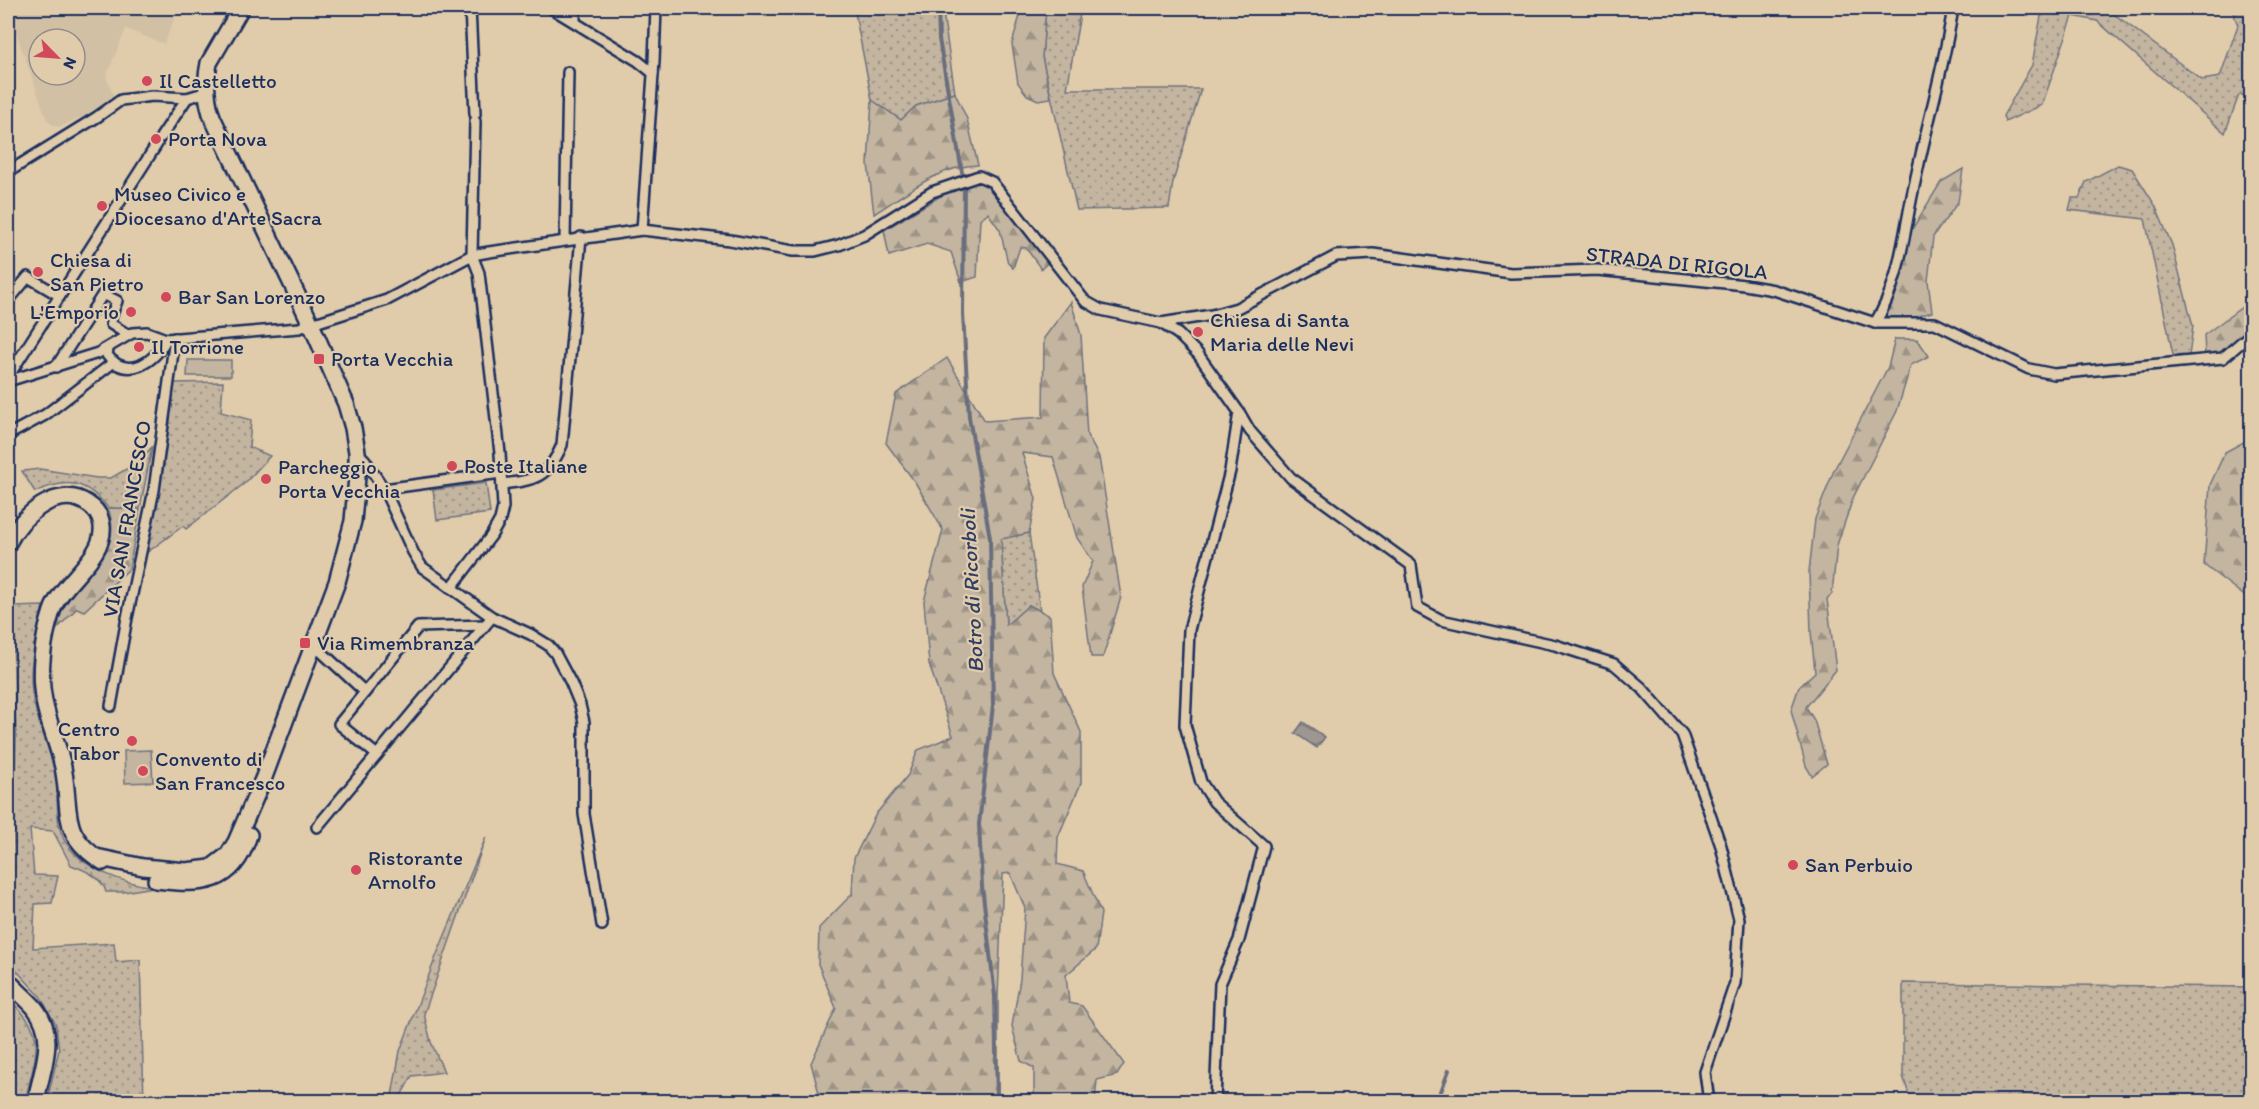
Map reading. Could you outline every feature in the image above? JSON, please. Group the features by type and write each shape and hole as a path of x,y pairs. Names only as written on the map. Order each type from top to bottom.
{"main road":[{"path":"8,543 17,527 29,515 59,498 83,501 93,508 101,520 102,536 97,548 63,590 52,611 45,643 42,680 44,703 64,773 71,827 82,847 117,870 151,879 200,882 223,876 235,864 246,846 264,777 337,582 350,539 356,494 357,453 353,428 344,398 213,119 207,92 210,60 241,8"},
{"path":"8,981 39,1013 47,1033 46,1058 36,1101"}],"street":[{"path":"451,588 494,531 502,511 500,453 479,273 472,255 475,118 470,8"},
{"path":"551,8 653,73"},
{"path":"575,8 575,22"},
{"path":"642,230 656,8"},
{"path":"1875,323 1893,284 1915,179 1940,81 1953,8"},
{"path":"565,240 568,72"},
{"path":"8,172 121,100 146,96 187,99 207,92"},
{"path":"8,379 187,99"},
{"path":"8,379 56,367 108,349 128,335 147,332 170,339 286,330 311,324 397,296 472,255 581,237 642,230 730,240 793,251 814,251 839,245 873,230 926,195 945,186 979,176 985,177 992,182 1085,301 1105,311 1161,323 1178,334 1198,354 1250,430 1291,478 1411,565 1417,607 1441,620 1546,643 1614,664 1642,688 1682,734 1721,846 1739,919 1735,983 1706,1071 1709,1101"},
{"path":"502,484 538,478 548,468 562,445 581,237"},
{"name":"STRADA DI RIGOLA","path":"1161,323 1212,315 1237,308 1336,256 1372,254 1511,273 1597,270 1774,290 1875,323 1935,323 2029,369 2054,374 2223,358 2252,333"},
{"path":"8,301 28,277 60,296"},
{"path":"56,367 103,294 117,301 111,324 128,335"},
{"path":"108,349 107,355 114,362 129,367 148,362 170,339"},
{"name":"VIA SAN FRANCESCO","path":"111,706 155,482 170,378 170,339"},
{"path":"8,435 45,415 114,362"},
{"path":"1215,1101 1220,984 1239,940 1264,846 1214,802 1201,782 1185,726 1189,630 1230,471 1239,412"},
{"path":"357,453 365,460 384,489 418,562 488,621"},
{"path":"384,489 501,473"},
{"path":"317,827 488,621"},
{"path":"377,755 339,724 418,627 488,621 530,634 552,649 572,683 580,705 585,734 584,814 602,925"},
{"path":"314,645 364,692"}],"shaded area":[{"path":"11,8 179,8 164,44 126,29 106,77 115,98 85,116 59,127 47,120 35,87 87,87 87,27 27,27 27,64 10,16"}],"green space":[{"path":"854,8 944,8 955,93 916,106 901,120 872,100"},
{"path":"1022,8 1046,8 1042,57 1051,98 1038,100 1027,95 1018,83 1012,44"},
{"path":"1046,8 1081,8 1067,89 1201,89 1173,182 1169,208 1077,210 1042,57"},
{"path":"2047,8 2106,8 2202,80 2220,77 2238,25 2231,8 2251,8 2251,95 2239,95 2225,133 2097,21 2073,16 2042,105 2005,122 2003,116 2032,65 2041,16"},
{"path":"955,93 967,119 978,165 949,170 923,182 874,214 868,164 872,100 901,120 916,106"},
{"path":"2118,165 2132,169 2155,205 2172,245 2193,326 2189,356 2173,355 2145,219 2069,210 2072,198 2079,198 2086,182"},
{"path":"1963,169 1958,202 1933,237 1928,281 1932,312 1905,320 1883,318 1897,289 1909,234 1941,182"},
{"path":"977,182 986,185 1051,260 1041,269 1026,248 1020,247 1013,268 1008,263 1000,230 988,213 980,219 977,277 961,282 951,252 927,244 889,256 884,230 947,192"},
{"path":"2251,287 2251,327 2221,356 2205,354 2204,335 2242,307"},
{"path":"1071,302 1081,335 1087,435 1099,457 1121,597 1103,657 1091,657 1082,587 1093,561 1077,538 1053,457 1022,453 1036,499 1029,533 1001,539 1006,625 1029,605 1050,616 1054,673 1081,732 1081,783 1058,837 1057,864 1083,871 1101,913 1096,949 1066,975 1069,1003 1082,1006 1124,1064 1117,1075 1097,1080 1095,1101 1034,1101 1034,1068 1021,1061 1012,1026 1020,979 1025,908 1010,873 1003,874 998,996 998,1101 821,1101 811,1063 836,1008 818,964 819,928 852,894 854,858 876,814 908,775 918,750 953,736 929,664 924,601 943,530 915,482 886,443 896,394 947,358 985,421 1043,417 1044,338"},
{"path":"1895,339 1917,339 1929,356 1911,365 1897,411 1853,498 1837,545 1832,594 1827,599 1836,670 1806,707 1814,720 1827,764 1812,776 1806,766 1791,710 1799,687 1815,672 1809,572 1815,519 1834,470 1888,367"},
{"path":"188,360 231,360 231,376 187,376"},
{"path":"223,382 221,412 251,420 249,447 270,456 245,483 186,529 183,526 145,554 160,476 173,383"},
{"path":"2251,438 2251,601 2204,565 2210,485 2225,452"},
{"path":"152,447 140,509 108,508 92,492 75,484 57,485 35,492 22,471 40,469 111,478 137,463"},
{"path":"486,483 490,513 437,520 433,490"},
{"path":"108,508 140,509 129,569 84,611 77,608 56,630 67,602 95,568 108,547 111,523"},
{"path":"1029,533 1040,611 1029,605 1006,626 1001,539"},
{"path":"43,606 34,649 31,681 37,714 54,769 58,820 62,836 83,861 94,868 130,882 154,887 124,892 106,892 97,878 71,865 53,831 30,829 34,875 58,876 52,903 35,904 33,948 114,943 116,962 140,960 144,1101 47,1101 59,1050 56,1025 40,996 16,970 9,957 16,734 12,607"},
{"path":"151,750 153,782 125,783 124,751"},
{"path":"486,837 424,1014 431,1042 444,1072 412,1076 398,1101 391,1101 400,1051 435,959"},
{"path":"1903,983 2251,987 2251,1101 1911,1101 1903,1076"},
{"path":"8,998 23,1013 33,1028 35,1038 35,1059 25,1101 8,1101"}],"water":[{"path":"1303,722 1325,737 1317,748 1295,733"}],"waterway":[{"name":"Botro di Ricorboli","path":"938,8 939,39 964,184 963,314 969,417 990,538 993,706 979,824 982,886 995,996 997,1102"},
{"path":"1437,1102 1449,1070"}],"place":[{"name":"Il Castelletto","path":"147,81"},
{"name":"Porta Nova","path":"156,139"},
{"name":"Museo Civico e Diocesano d'Arte Sacra","path":"102,206"},
{"name":"Chiesa di San Pietro","path":"38,272"},
{"name":"Bar San Lorenzo","path":"166,297"},
{"name":"L'Emporio","path":"131,312"},
{"name":"Chiesa di Santa Maria delle Nevi","path":"1198,332"},
{"name":"Il Torrione","path":"139,347"},
{"name":"Porta Vecchia","path":"319,359"},
{"name":"Poste Italiane","path":"452,466"},
{"name":"Parcheggio Porta Vecchia","path":"266,479"},
{"name":"Via Rimembranza","path":"305,643"},
{"name":"Centro Tabor","path":"132,741"},
{"name":"Convento di San Francesco","path":"143,771"},
{"name":"San Perbuio","path":"1793,865"},
{"name":"Ristorante Arnolfo","path":"356,870"}]}
